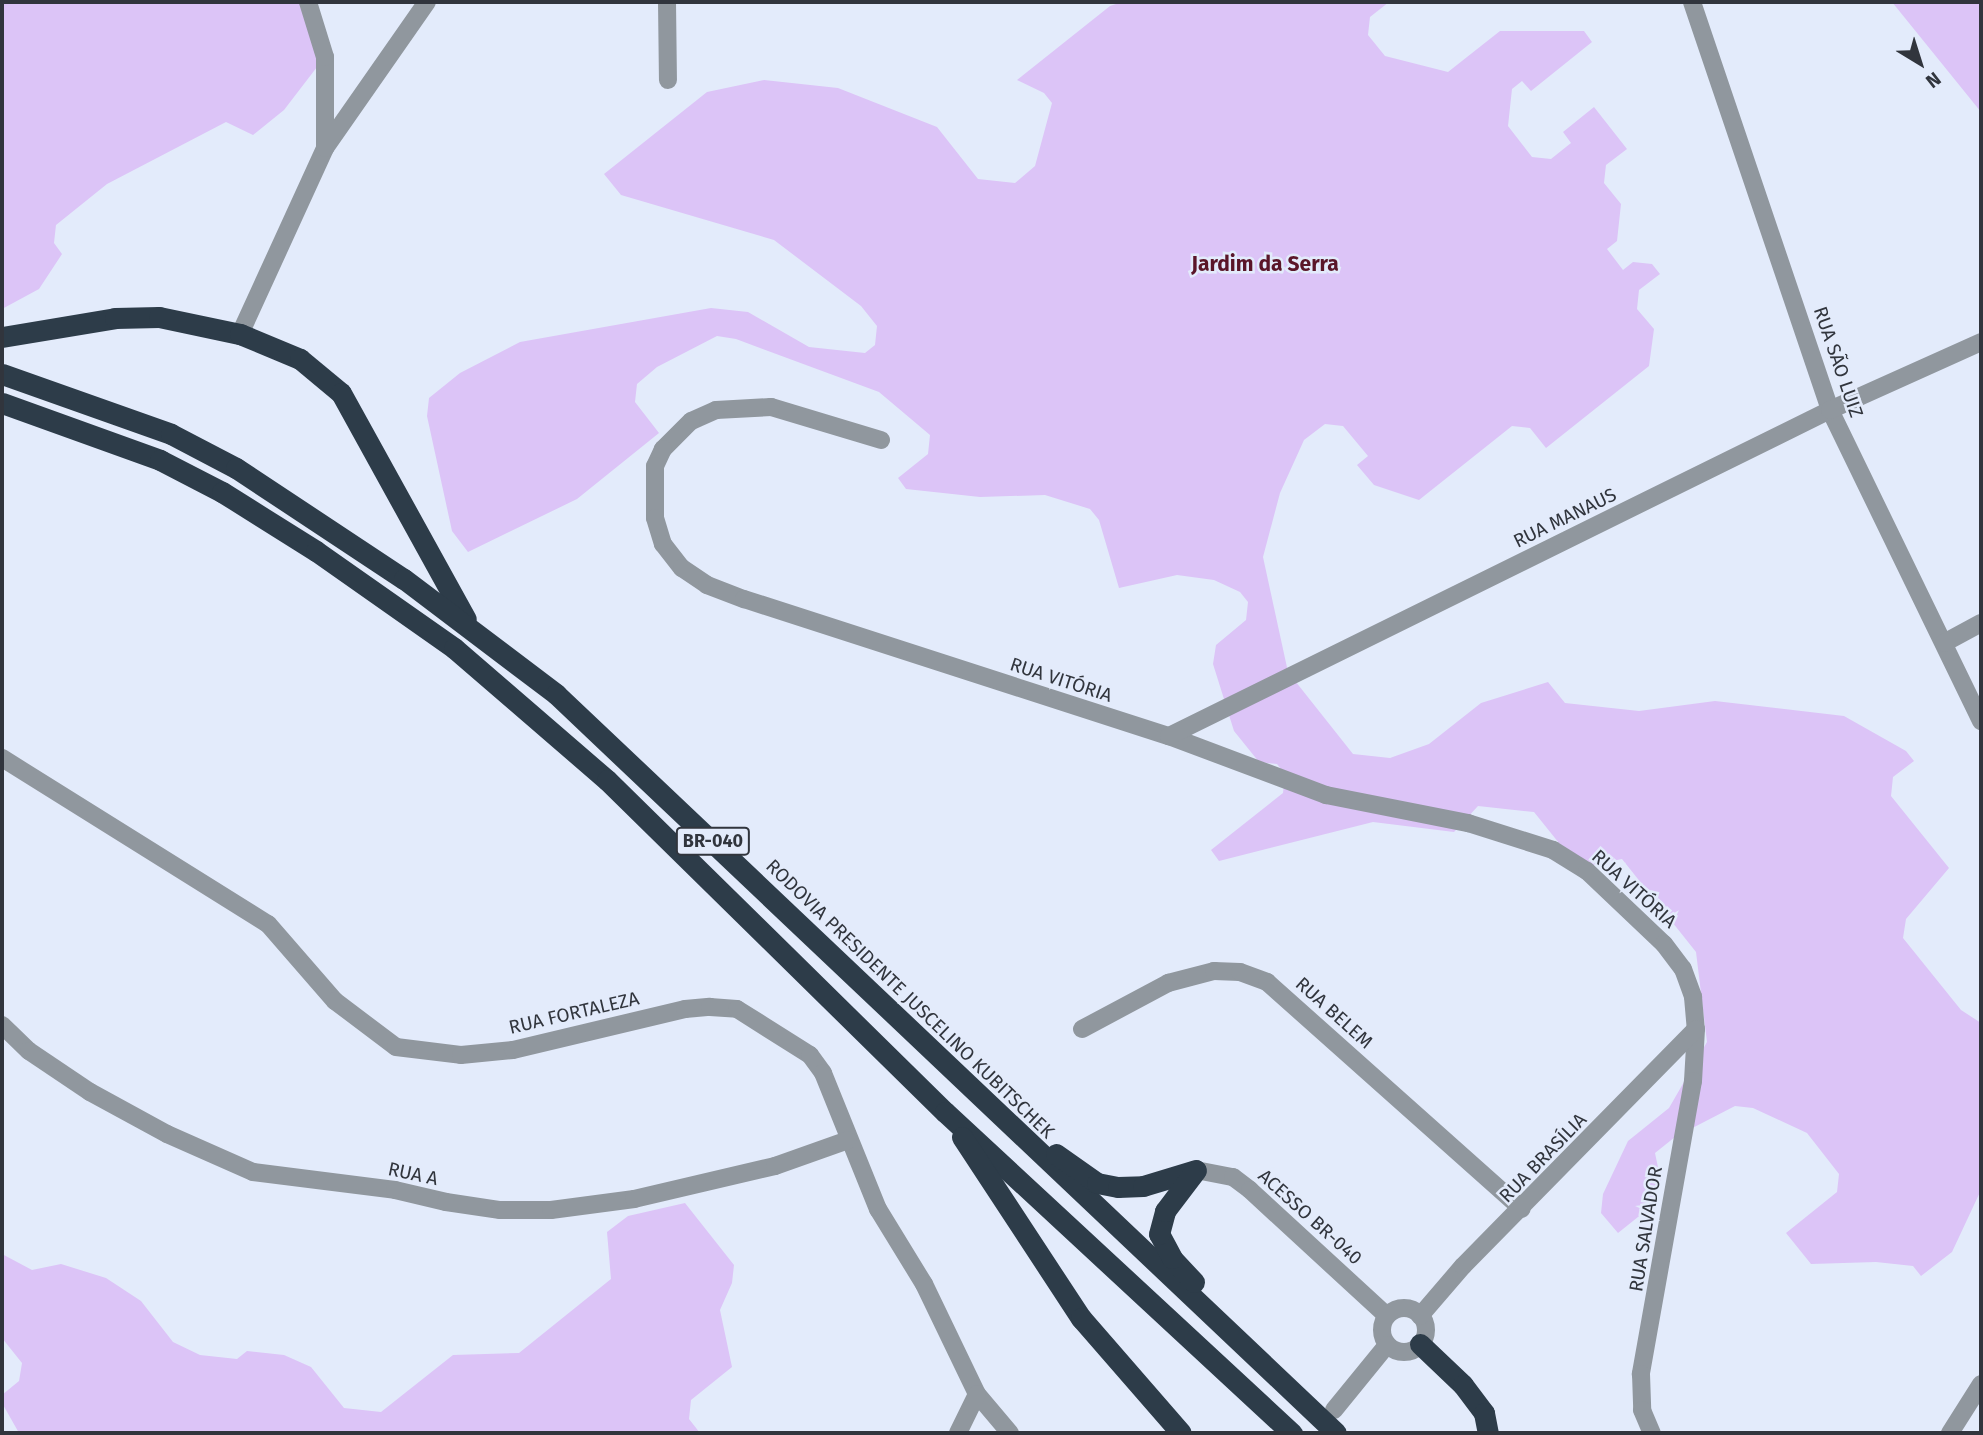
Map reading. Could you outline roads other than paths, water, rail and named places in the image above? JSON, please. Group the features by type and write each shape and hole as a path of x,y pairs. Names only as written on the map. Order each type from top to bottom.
{"highway":[{"path":"2,337 115,318 159,317 240,334 300,359 341,393 470,627"},
{"name":"RODOVIA PRESIDENTE JUSCELINO KUBITSCHEK","path":"2,374 172,434 236,468 470,627 630,761 963,1083 1336,1433"},
{"name":"BR-040","path":"2,402 160,460 222,492 316,551 454,648 607,779 945,1112 1292,1433"},
{"path":"963,1083 1097,1183 1143,1186 1196,1170"},
{"path":"945,1112 1082,1318 1181,1433"},
{"path":"1196,1170 1165,1210 1159,1234 1164,1247 1306,1404"},
{"path":"1420,1344 1463,1385 1484,1413 1488,1433"}],"street":[{"path":"307,2 325,57 326,148"},
{"path":"240,334 326,148 427,2"},
{"path":"667,2 668,80"},
{"name":"RUA SÃO LUIZ","path":"1692,2 1830,410 1981,721"},
{"name":"RUA MANAUS","path":"1169,736 1830,410 1981,342"},
{"name":"RUA VITÓRIA","path":"881,440 771,407 716,410 691,421 663,449 655,466 654,518 663,544 690,573 744,599 1169,736 1326,795 1468,823 1553,850 1587,871 1664,944 1683,969 1693,997 1696,1029"},
{"path":"1944,643 1981,624"},
{"name":"RUA FORTALEZA","path":"2,758 268,924 335,1001 396,1047 461,1055 513,1050 685,1009 737,1009 810,1055 824,1073 848,1140 878,1209 924,1284 977,1394 1010,1433"},
{"name":"RUA BELEM","path":"1082,1030 1168,983 1214,971 1240,972 1267,982 1522,1209"},
{"name":"RUA A","path":"2,1025 29,1051 90,1093 167,1134 253,1172 395,1190 487,1208 551,1210 634,1199 775,1166 848,1140"},
{"name":"RUA BRASÍLIA","path":"1420,1316 1463,1266 1522,1209 1696,1029"},
{"name":"RUA SALVADOR","path":"1652,1433 1642,1410 1641,1374 1693,1082 1696,1029"},
{"name":"ACESSO BR-040","path":"1196,1170 1233,1177 1387,1316"},
{"path":"1407,1309 1420,1316 1425,1327 1420,1344 1408,1352 1387,1345 1382,1327 1387,1316 1407,1309"},
{"path":"1334,1410 1387,1345"},
{"path":"1950,1433 1981,1384"},
{"path":"958,1433 977,1394"}],"district":[{"name":"Jardim da Serra","path":"1265,264"}]}
